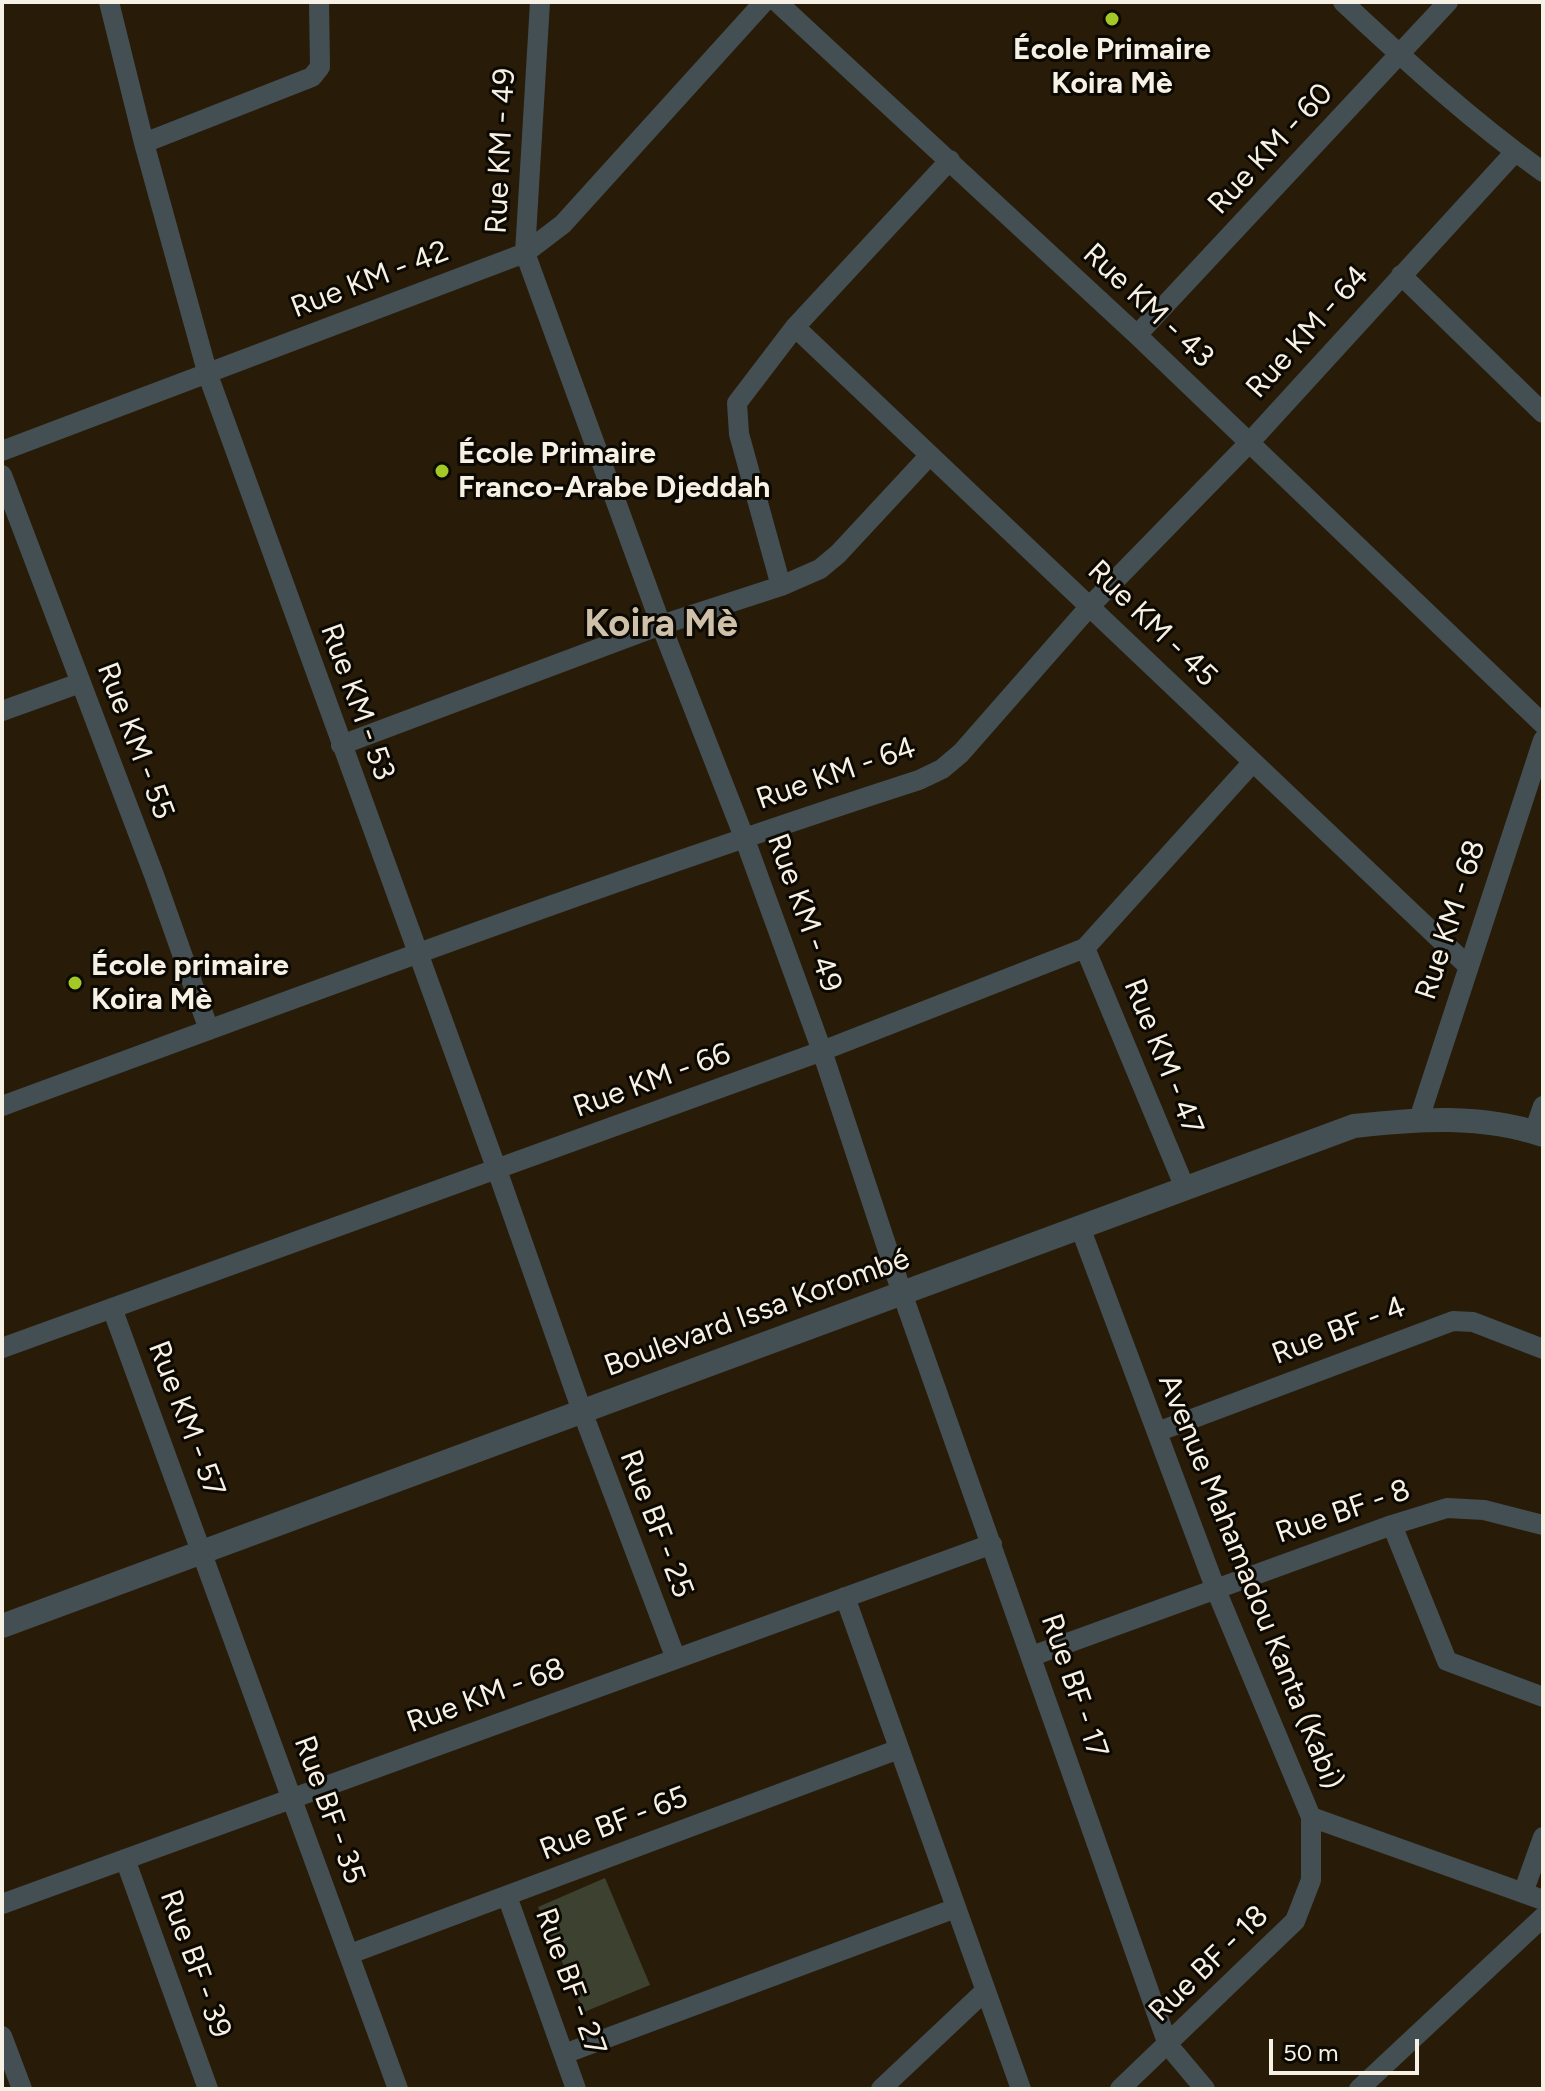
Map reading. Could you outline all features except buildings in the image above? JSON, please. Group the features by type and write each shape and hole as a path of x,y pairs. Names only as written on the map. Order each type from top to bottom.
{"street":[{"name":"Rue KM - 53","path":"109,2 208,375 582,1411"},
{"path":"144,143 312,77 320,67 319,2"},
{"name":"Rue KM - 49","path":"540,2 525,253 822,1051 902,1293"},
{"name":"Rue KM - 42","path":"2,451 525,253 563,224 764,2"},
{"name":"Rue KM - 43","path":"777,2 1137,335 1543,724"},
{"path":"1343,2 1399,55 1543,172"},
{"name":"Rue KM - 60","path":"1137,335 1448,2"},
{"name":"Rue KM - 64","path":"2,1106 416,953 744,837 919,780 942,769 961,753 1090,606 1249,443 1515,152"},
{"path":"781,586 739,434 737,403 795,327 950,160"},
{"path":"1401,275 1543,413"},
{"name":"Rue KM - 45","path":"795,327 1467,965"},
{"path":"341,745 661,625 781,586 820,569 838,554 930,455"},
{"name":"Rue KM - 55","path":"2,475 154,875 209,1030"},
{"path":"2,711 80,683"},
{"name":"Rue KM - 68","path":"1419,1119 1543,740"},
{"name":"Rue KM - 66","path":"2,1348 822,1051 1085,948 1253,762"},
{"name":"Rue KM - 47","path":"1085,948 1185,1188"},
{"path":"1538,1134 1543,1106"},
{"name":"Boulevard Issa Korombé","path":"2,1626 1354,1126 1419,1119 1475,1119 1538,1134"},
{"name":"Avenue Mahamadou Kanta (Kabi)","path":"1080,1227 1216,1590 1311,1817 1543,1900"},
{"name":"Rue BF - 17","path":"902,1293 1168,2045 1205,2089"},
{"name":"Rue KM - 57","path":"112,1308 203,1552"},
{"name":"Rue BF - 4","path":"1157,1432 1453,1321 1473,1322 1543,1349"},
{"name":"Rue BF - 25","path":"582,1411 676,1659"},
{"name":"Rue BF - 8","path":"1032,1656 1392,1525 1447,1508 1484,1510 1543,1525"},
{"path":"1392,1525 1447,1661 1543,1697"},
{"name":"Rue KM - 68","path":"2,1904 992,1544"},
{"name":"Rue BF - 35","path":"203,1552 398,2089"},
{"path":"845,1597 1021,2089"},
{"name":"Rue BF - 65","path":"350,1954 899,1749"},
{"name":"Rue BF - 18","path":"1120,2089 1295,1921 1311,1880 1311,1817"},
{"path":"1523,1893 1543,1837"},
{"name":"Rue BF - 39","path":"125,1859 208,2089"},
{"name":"Rue BF - 27","path":"507,1896 576,2089"},
{"path":"564,2054 956,1908"},
{"path":"1359,2089 1543,1917"},
{"path":"881,2089 985,1991"},
{"path":"2,2036 22,2089"}],"green space":[{"path":"605,1878 650,1985 584,2012 538,1907"}],"place":[{"name":"École Primaire Koira Mè","path":"1112,19"},
{"name":"École Primaire Franco-Arabe Djeddah","path":"442,471"},
{"name":"École primaire Koira Mè","path":"75,983"}],"district":[{"name":"Koira Mè","path":"661,625"}]}
